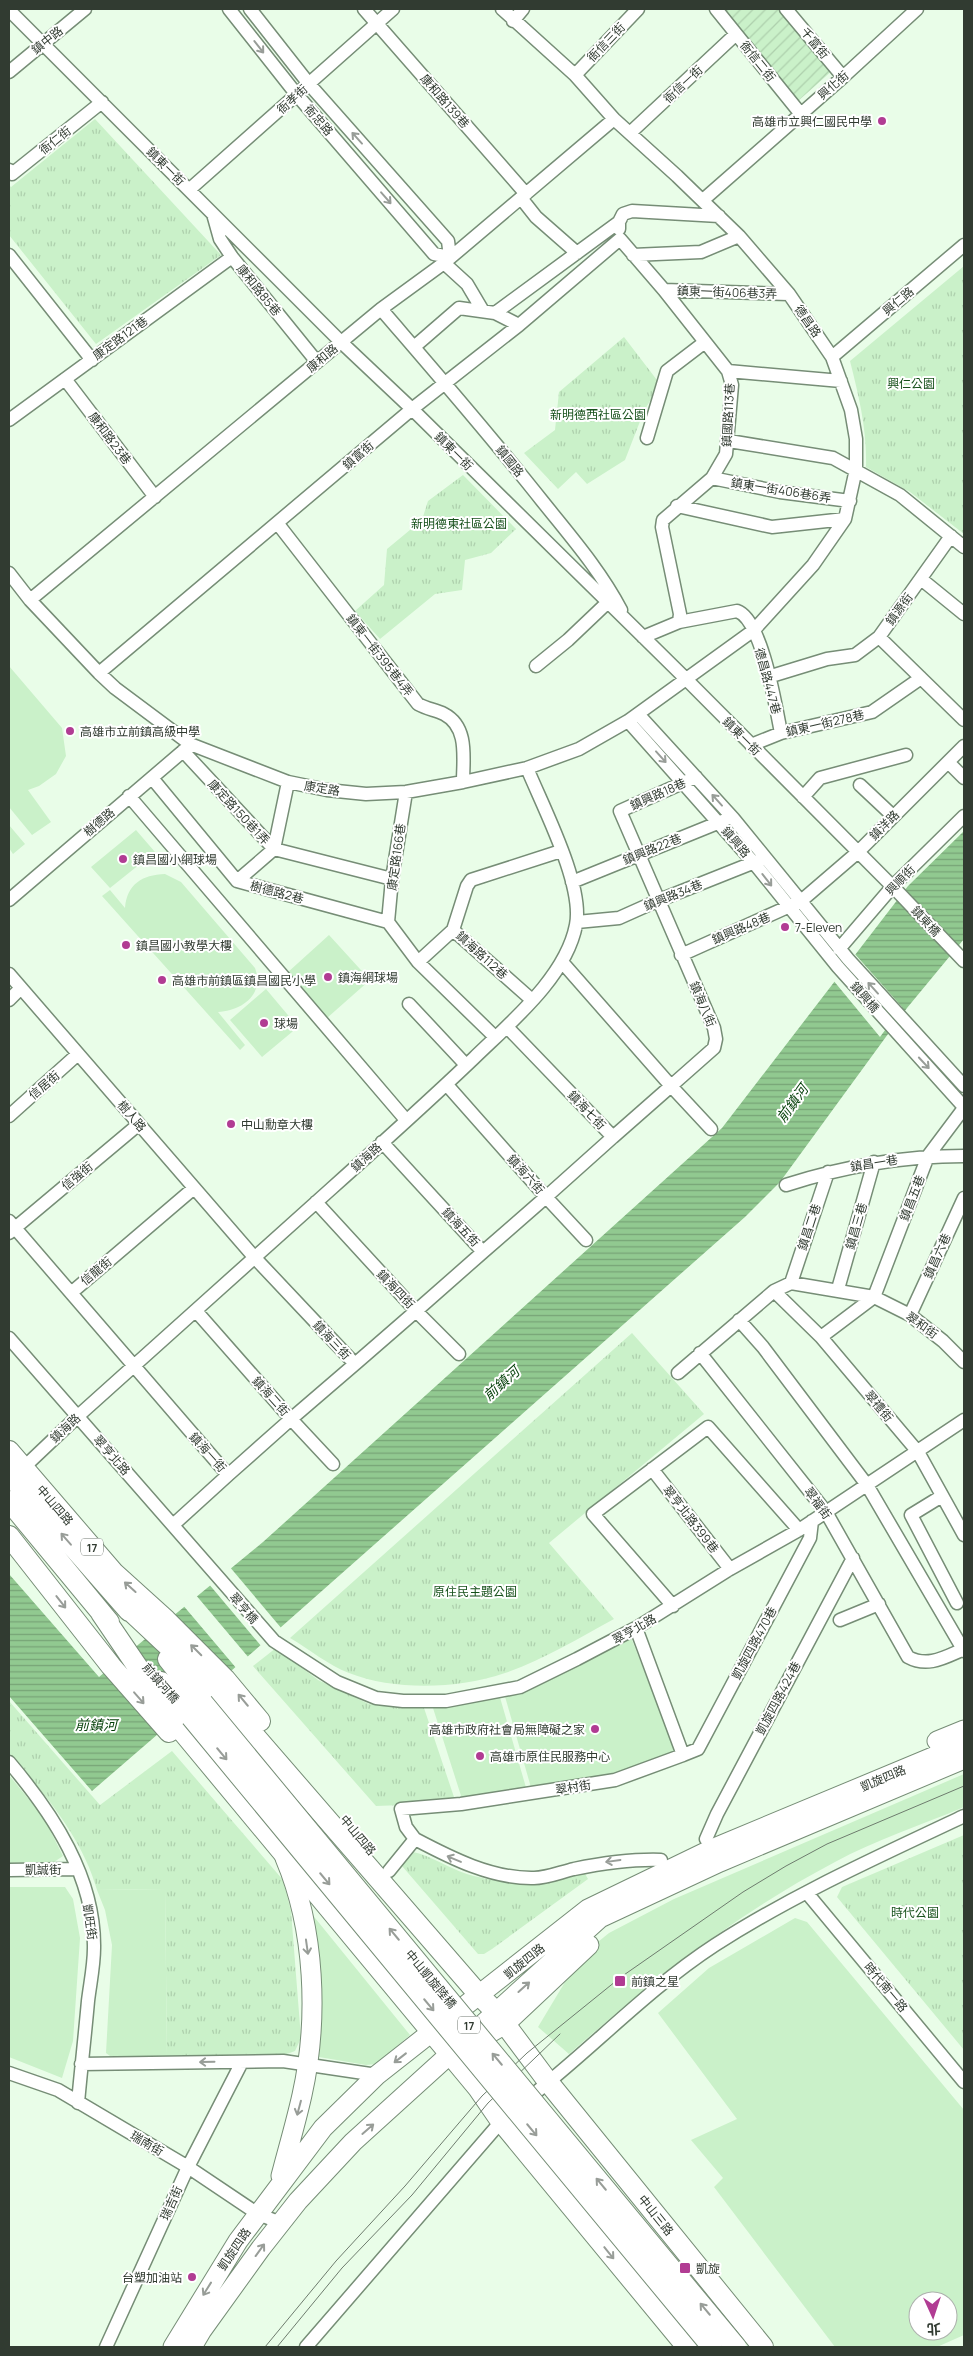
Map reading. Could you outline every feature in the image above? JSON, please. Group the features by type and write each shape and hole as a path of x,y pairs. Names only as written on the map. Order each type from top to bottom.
{"main road":[{"name":"中山四路","path":"9,1451 13,1476 121,1602 156,1629"},
{"name":"中山四路","path":"13,1476 114,1573 156,1629"},
{"name":"前鎮河橋","path":"9,1501 130,1650 196,1707"},
{"name":"17","path":"9,1536 111,1666 196,1707 281,1850 478,2088 500,2120 687,2347"},
{"name":"前鎮河橋","path":"156,1629 196,1707"},
{"name":"17","path":"156,1629 196,1707 292,1876 416,2028 432,2032"},
{"name":"中山四路","path":"196,1707 389,1871 477,1977 500,2018 549,2083"},
{"name":"中山四路","path":"196,1707 486,1991"},
{"name":"中山凱旋陸橋","path":"196,1707 736,2347"},
{"name":"中山凱旋陸橋","path":"196,1707 712,2347"},
{"name":"中山三路","path":"549,2083 763,2347"}],"street":[{"name":"衙忠路","path":"229,9 297,95 434,254 447,260 448,241 309,84 250,9"},
{"name":"康和路139巷","path":"364,9 523,196 536,217 577,253"},
{"name":"衙孝街","path":"190,189 393,9"},
{"name":"德昌路","path":"502,9 574,75 614,119 703,200 739,236 789,294 832,357 851,410 856,439 856,469 845,519 813,565 754,630 686,679"},
{"path":"513,21 523,9"},
{"name":"衙信三街","path":"574,75 638,9"},
{"name":"衙信二街","path":"716,9 800,113"},
{"name":"千富街","path":"786,9 843,77"},
{"name":"興化街","path":"703,200 917,9"},
{"name":"鎮東一街","path":"9,10 341,342 412,409 608,602 896,889"},
{"name":"鎮中路","path":"9,72 77,11"},
{"name":"衙信一街","path":"630,133 736,34"},
{"name":"衙仁街","path":"9,170 12,174 102,102"},
{"name":"康和路","path":"30,600 381,309 447,260 614,119"},
{"path":"374,184 387,172"},
{"path":"489,312 577,253 619,222 623,214 632,211 718,216"},
{"name":"康和路85巷","path":"212,212 220,238 232,257 317,362"},
{"path":"619,222 620,239"},
{"path":"634,255 701,252 739,236"},
{"name":"鎮國路113巷","path":"620,239 664,290 728,371 732,385 729,441 726,454 712,478 666,516 662,527 680,614 679,622"},
{"name":"鎮富街","path":"99,673 278,524 412,409 519,326 620,239"},
{"name":"興仁路","path":"832,357 964,245"},
{"path":"9,255 92,360"},
{"name":"康定路121巷","path":"9,420 232,257"},
{"path":"447,260 489,312"},
{"name":"鎮東一街406巷3弄","path":"664,290 789,294"},
{"path":"414,347 459,308 489,312 519,326"},
{"name":"鎮國路","path":"381,309 446,383 591,562 610,588 626,621"},
{"path":"647,438 667,371 705,342"},
{"path":"728,371 842,381"},
{"name":"康和路23巷","path":"66,379 155,497"},
{"path":"729,441 824,455 856,469 900,495 964,547"},
{"name":"鎮東一街406巷6弄","path":"712,478 780,492 850,501"},
{"name":"鎮東一街406巷6弄","path":"677,506 772,527 845,519"},
{"name":"鎮東一街395巷4弄","path":"278,524 418,704 444,714 459,730 464,743 463,782"},
{"name":"鎮源街","path":"951,536 922,579 878,637 964,720"},
{"name":"康定路","path":"9,572 30,600 99,673 187,748 288,782 328,790 366,794 406,792 527,768 579,749 633,718 686,679"},
{"path":"922,579 964,614"},
{"path":"536,666 568,640 608,602"},
{"path":"643,637 679,622 737,611 742,612 754,630"},
{"name":"德昌路447巷","path":"754,630 768,676 781,733"},
{"path":"768,676 827,659 855,655 878,637"},
{"name":"鎮東一街278巷","path":"751,744 781,733 872,712 921,678"},
{"name":"鎮興路","path":"633,718 696,777 733,818 801,901 842,959"},
{"name":"鎮興路","path":"633,718 684,782 754,863 789,908 842,959"},
{"name":"鎮洋路","path":"801,901 858,852 964,746"},
{"name":"樹德路","path":"9,900 187,748"},
{"name":"康定路150巷1弄","path":"187,748 274,849 392,879"},
{"path":"803,797 820,778 906,755"},
{"path":"948,762 964,778"},
{"name":"鎮海路","path":"13,1476 447,1085 507,1027 532,1000 562,962 571,945 577,922 576,894 561,851 527,768"},
{"name":"鎮興路18巷","path":"620,811 696,777"},
{"name":"樹德路2巷","path":"152,778 237,881 388,922"},
{"path":"237,881 274,849 288,782"},
{"path":"860,785 893,816"},
{"name":"康定路166巷","path":"388,922 392,879 406,792"},
{"path":"129,796 406,1120"},
{"name":"鎮海八街","path":"620,811 657,901 714,1028 716,1039 714,1048 671,1086"},
{"name":"興順街","path":"842,959 896,889 964,816"},
{"name":"鎮興路22巷","path":"572,882 733,818"},
{"name":"鎮海路112巷","path":"532,1000 453,930 471,880 561,851"},
{"name":"鎮興路34巷","path":"577,922 619,918 767,858"},
{"name":"鎮東橋","path":"896,889 964,962"},
{"name":"鎮興路48巷","path":"681,955 801,901"},
{"path":"388,922 418,962 495,1037"},
{"path":"418,962 453,930"},
{"name":"鎮興橋","path":"842,959 964,1086"},
{"name":"鎮興橋","path":"842,959 891,1027 964,1107"},
{"path":"562,962 710,1129"},
{"name":"樹人路","path":"9,974 255,1258"},
{"path":"9,1000 21,988"},
{"path":"409,1004 466,1066"},
{"name":"鎮海七街","path":"507,1027 613,1137 671,1086"},
{"name":"信居街","path":"9,1116 78,1054"},
{"name":"鎮海六街","path":"447,1085 546,1197 613,1137"},
{"name":"鎮昌五巷","path":"874,1297 928,1156 964,1107"},
{"name":"信強街","path":"71,1293 11,1227 140,1124"},
{"name":"鎮海五街","path":"382,1142 483,1252 546,1197"},
{"name":"鎮昌一巷","path":"786,1185 828,1172 874,1162 928,1156 964,1156"},
{"name":"鎮昌三巷","path":"838,1289 874,1162"},
{"name":"鎮昌二巷","path":"791,1283 828,1172"},
{"name":"信龍街","path":"133,1367 71,1293 194,1188"},
{"path":"546,1197 586,1240"},
{"name":"鎮昌六巷","path":"910,1315 959,1221 964,1198"},
{"name":"鎮海四街","path":"316,1202 416,1311 483,1252"},
{"name":"鎮海三街","path":"255,1258 354,1364 416,1311"},
{"path":"678,1373 774,1291 791,1283"},
{"name":"翠和街","path":"791,1283 838,1289 874,1297 910,1315 944,1341 964,1362"},
{"name":"翠禮街","path":"774,1291 821,1337 918,1452 964,1535"},
{"path":"821,1337 874,1297"},
{"name":"鎮海二街","path":"196,1311 291,1418 354,1364"},
{"path":"416,1311 459,1354"},
{"path":"739,1320 763,1347 867,1485 964,1650"},
{"name":"翠亨北路","path":"9,1338 215,1574"},
{"name":"翠福街","path":"700,1353 826,1512 908,1657 919,1663 935,1660 964,1650"},
{"name":"鎮海一街","path":"133,1367 228,1475 291,1418"},
{"path":"291,1418 333,1464"},
{"name":"翠亨北路","path":"274,1641 338,1682 376,1698 403,1701 446,1701 520,1687 636,1628 673,1606 730,1569 799,1530 964,1420"},
{"path":"673,1606 593,1514 708,1427 799,1530"},
{"name":"翠亨北路399巷","path":"652,1469 730,1569"},
{"path":"173,1525 228,1475"},
{"path":"942,1496 911,1515 957,1603"},
{"name":"凱旋四路470巷","path":"683,1755 698,1750 810,1538 812,1521"},
{"name":"凱旋四路424巷","path":"706,1839 717,1814 853,1558"},
{"name":"翠亨橋","path":"215,1574 274,1641"},
{"path":"840,1620 879,1604"},
{"path":"636,1628 683,1755"},
{"name":"凱旋四路","path":"486,1991 498,1970 584,1902 661,1860 706,1839 964,1730"},
{"name":"凱旋四路","path":"173,2347 238,2241 323,2128 378,2076 588,1909 712,1849 964,1744"},
{"name":"翠村街","path":"415,1839 406,1827 401,1809 461,1804 615,1780 683,1755"},
{"name":"凱旋四路","path":"500,2018 600,1918 720,1862 964,1759"},
{"name":"凱旺街","path":"9,1762 44,1804 57,1824 78,1869 92,1921 94,1948 78,2103"},
{"name":"凱旋四路","path":"192,2347 202,2330 281,2223 353,2142 450,2056 500,2018 605,1929 673,1894 964,1770"},
{"path":"306,2347 500,2120 549,2083 605,2031 678,1972 716,1945 842,1874 964,1816"},
{"path":"389,1871 415,1839 455,1861 512,1876 535,1878 622,1860 661,1860"},
{"path":"278,2186 303,2093 311,2022 310,1970 302,1914 292,1876 281,1850"},
{"name":"凱誠街","path":"9,1870 78,1869"},
{"name":"時代南一路","path":"808,1893 964,2082"},
{"name":"瑞吉街","path":"106,2347 188,2167 242,2062"},
{"path":"81,2064 307,2063 378,2076"},
{"name":"瑞南街","path":"9,2073 58,2090 188,2167 258,2214 281,2223"}],"green space":[{"path":"722,9 782,9 833,70 798,101"},
{"path":"95,119 221,255 96,344 9,235 9,185 11,187"},
{"name":"興仁公園","path":"964,266 964,534 910,492 866,467 864,426 850,361"},
{"name":"新明德西社區公園","path":"624,337 660,384 644,411 625,460 587,484 576,472 558,489 524,453 555,430 559,392"},
{"name":"新明德東社區公園","path":"463,475 516,529 491,553 465,560 462,590 435,594 380,639 355,611 384,585 387,549 422,520 428,501"},
{"path":"9,666 62,728 66,756 56,774 39,786 28,790 51,822 32,835 9,807"},
{"path":"9,825 25,844 13,854 9,848"},
{"name":"鎮昌國小網球場","path":"136,830 155,852 110,888 91,867"},
{"path":"165,874 181,882 255,968 257,986 249,1000 235,1008 218,1012 245,1045 240,1050 102,896 110,890 125,908 129,893 137,882 149,876"},
{"name":"鎮海網球場","path":"329,935 370,980 327,1018 287,973"},
{"name":"球場","path":"266,989 298,1027 262,1057 230,1020"},
{"name":"原住民主題公園","path":"632,1333 704,1414 549,1543 614,1619 519,1668 487,1678 447,1685 406,1685 367,1679 334,1666 290,1638"},
{"path":"630,1635 676,1751 614,1777 532,1791 504,1693"},
{"path":"276,1648 318,1680 369,1704 424,1708 456,1803 376,1806 253,1666"},
{"path":"499,1694 527,1791 463,1802 433,1708 449,1707"},
{"path":"9,1701 100,1805 172,1751 283,1880 291,1911 301,2038 295,2051 287,2054 167,2056 165,1889 97,1890 82,1852 72,1834 48,1800 9,1753"},
{"path":"964,1774 964,1807 850,1854 763,1904 729,1926 664,1974 569,2054 538,2027 565,1982 593,1946 609,1933 674,1899"},
{"path":"9,1775 44,1818 63,1856 54,1862 9,1863"},
{"name":"時代公園","path":"964,1835 964,2050 837,1897 842,1887"},
{"path":"413,1852 427,1856 453,1869 483,1878 526,1881 584,1872 588,1879 492,1949 484,1954 478,1954 402,1866 404,1858"},
{"path":"9,1887 65,1887 73,1899 80,1938 73,2041 62,2078 9,2057"},
{"path":"165,1889 167,2056 110,2056 106,2053 112,1945 105,1910 97,1890"},
{"path":"311,1913 410,2035 376,2064 366,2065 319,2057 318,1963"},
{"path":"795,1918 807,1922 964,2110 964,2335 958,2338 958,2291 908,2291 908,2341 950,2341 937,2347 835,2347 714,2187 723,2178 691,2140 737,2119 658,2013 709,1968"}],"water":[{"name":"前鎮河","path":"964,831 964,939 907,1008 780,1182 745,1217 246,1658 92,1791 9,1696 9,1574 99,1677 263,1542 722,1128 908,886"}],"pier":[{"path":"854,953 902,1007 880,1037 833,980"},
{"path":"229,1566 282,1629 262,1647 208,1583"},
{"path":"195,1594 249,1658 237,1669 182,1604"}],"tram line":[{"path":"265,2347 336,2261 405,2186 482,2096 527,2053 621,1977 743,1892 786,1866 827,1844 964,1786"},
{"path":"277,2347 342,2268 412,2195 488,2103 560,2034"}],"place":[{"name":"高雄市立興仁國民中學","path":"882,121"},
{"name":"高雄市立前鎮高級中學","path":"70,731"},
{"name":"鎮昌國小網球場","path":"123,859"},
{"name":"7-Eleven","path":"785,927"},
{"name":"鎮昌國小教學大樓","path":"126,945"},
{"name":"鎮海網球場","path":"328,977"},
{"name":"高雄市前鎮區鎮昌國民小學","path":"162,980"},
{"name":"球場","path":"264,1023"},
{"name":"中山勳章大樓","path":"231,1124"},
{"name":"高雄市政府社會局無障礙之家","path":"595,1729"},
{"name":"高雄市原住民服務中心","path":"480,1756"},
{"name":"前鎮之星","path":"620,1981"},
{"name":"凱旋","path":"685,2268"},
{"name":"台塑加油站","path":"192,2277"}]}
